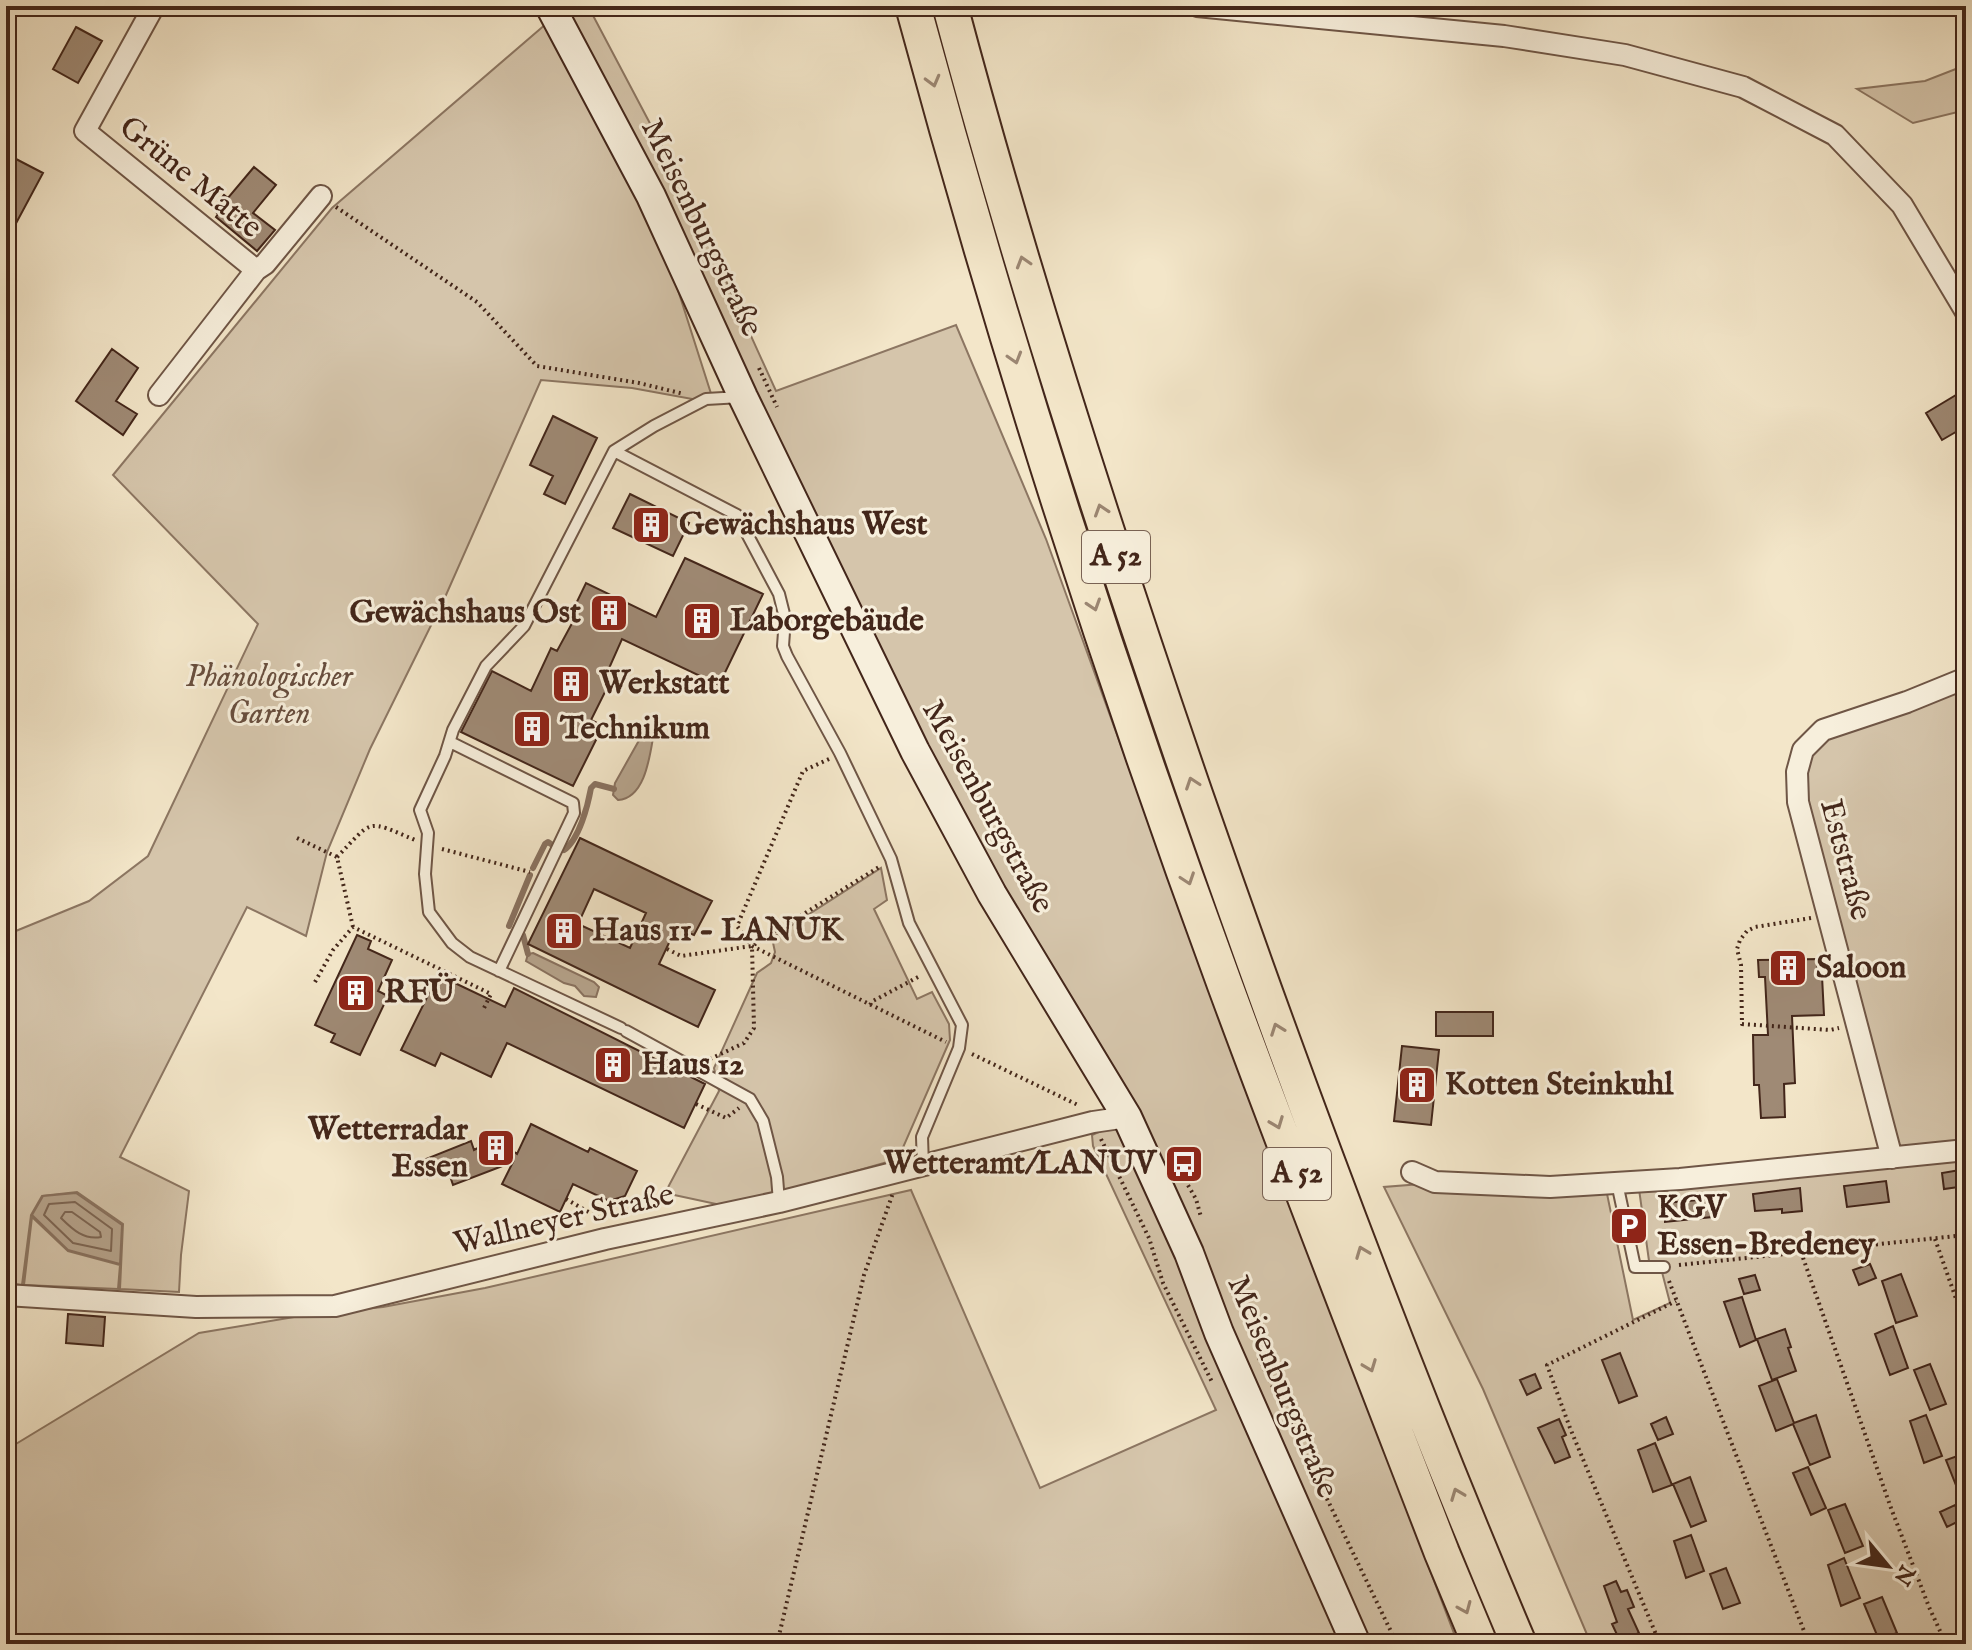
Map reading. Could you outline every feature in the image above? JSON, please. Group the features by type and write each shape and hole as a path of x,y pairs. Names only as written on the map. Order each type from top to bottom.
{"highway":[{"name":"A 52","path":"913,6 1029,406 1125,700 1224,983 1442,1553 1480,1644"},
{"name":"A 52","path":"950,6 973,95 1064,396 1159,688 1257,973 1309,1117 1474,1539 1519,1644"}],"main road":[{"name":"Meisenburgstraße","path":"550,6 651,196 743,397 915,751 992,894 1127,1117 1189,1253 1219,1333 1356,1644"}],"street":[{"name":"Grüne Matte","path":"154,6 85,131 256,270"},
{"path":"1197,6 1504,36 1625,55 1743,87 1835,135 1902,205 1966,312"},
{"name":"Grüne Matte","path":"159,395 256,270 265,264 321,196"},
{"name":"Eststraße","path":"1892,1158 1798,802 1797,772 1803,750 1823,730 1966,678"},
{"name":"Wallneyer Straße","path":"6,1295 196,1307 335,1306 605,1239 779,1202 923,1166 1092,1113 1127,1117"},
{"path":"1412,1172 1435,1182 1550,1187 1966,1150"}],"lane":[{"path":"743,397 706,399 614,451 524,626 486,666 453,730 445,756 420,810 428,833 425,884 429,912 452,943 470,957 624,1030 750,1099 763,1121 777,1177 779,1202"},
{"path":"614,451 737,515 779,594 785,618 783,646 787,656 840,753 891,859 909,923 962,1025 959,1048 922,1137 923,1166"},
{"path":"450,742 573,803 574,813 499,971"},
{"path":"1617,1183 1635,1267 1664,1267"}],"path":[{"path":"321,196 477,302 537,366 639,383 706,399"},
{"path":"756,362 782,417"},
{"path":"840,753 803,771 737,926 752,946 1092,1113 1149,1238 1163,1283 1216,1390"},
{"path":"337,857 368,826 377,824 428,845 544,876"},
{"path":"297,838 337,857"},
{"path":"337,857 353,927"},
{"path":"667,949 681,956 752,946 891,859"},
{"path":"1829,915 1747,931 1737,949 1741,965 1742,1024 1830,1030 1857,1023"},
{"path":"353,927 491,994 484,1008"},
{"path":"315,982 333,950 353,927"},
{"path":"687,1064 703,1063 744,1043 751,1034 754,1028 752,946"},
{"path":"870,1005 933,970"},
{"path":"696,1104 726,1118 750,1099"},
{"path":"777,1644 864,1275 900,1171"},
{"path":"1181,1173 1196,1199 1204,1228"},
{"path":"566,1199 579,1206"},
{"path":"1809,1644 1664,1267 1966,1235"},
{"path":"1934,1238 1966,1327"},
{"path":"1801,1252 1891,1508 1946,1644"},
{"path":"1660,1644 1547,1365 1676,1301"},
{"path":"1258,1356 1397,1644"}],"green space":[{"path":"553,6 588,6 682,184 776,391 956,325 1046,539 1193,944 1458,1644 6,1644 6,1450 199,1333 306,1315 383,1307 485,1288 911,1190 1040,1488 1216,1410 1093,1146 1092,1135 1128,1119 995,893"},
{"name":"Phänologischer Garten","path":"554,17 648,196 714,403 632,388 541,380 446,595 370,749 327,852 306,936 247,907 120,1157 189,1191 179,1292 120,1289 123,1224 77,1192 42,1196 31,1215 22,1285 6,1283 6,935 89,901 148,856 258,624 113,475 332,208"},
{"path":"1966,65 1966,110 1913,123 1857,89 1925,81"},
{"path":"1966,678 1966,1149 1893,1158 1797,785 1824,731"},
{"path":"881,868 887,900 874,909 917,999 932,992 949,1024 950,1040 898,1159 730,1207 665,1193 719,1091 714,1068 757,973 771,963 775,952 772,938"},
{"path":"1966,1151 1966,1644 1591,1644 1483,1389 1384,1187 1434,1183 1605,1184 1633,1320 1670,1303 1662,1272 1650,1268 1638,1182"},
{"path":"32,1217 68,1251 120,1265 118,1289 24,1285"}],"water":[{"path":"650,725 654,732 645,774 635,792 618,800 613,795 615,783"},
{"path":"533,953 594,982 599,987 596,997 584,996 575,986 526,961 528,954"},
{"path":"76,1193 122,1225 120,1264 68,1250 32,1215 43,1196"}],"building":[{"path":"76,27 102,41 78,83 53,69"},
{"path":"16,159 43,173 6,242 6,176"},
{"path":"254,167 276,185 253,213 275,230 257,251 216,217 218,214 213,209 224,195 228,198"},
{"path":"112,349 138,368 116,401 137,414 123,435 76,401"},
{"path":"1966,389 1966,426 1942,440 1926,413"},
{"path":"553,416 597,438 565,504 544,494 553,476 530,465"},
{"name":"Gewächshaus West","path":"630,494 689,523 673,556 613,528"},
{"path":"685,558 763,594 719,685 622,639 606,675 612,678 591,720 603,726 573,786 461,732 492,671 531,691 551,648 557,651 576,616 571,614 586,583 656,617"},
{"name":"Haus 11 - LANUK","path":"580,838 712,901 694,935 676,928 659,964 715,990 698,1027 528,944","holes":["594,889 646,913 630,948 578,924"]},
{"name":"RFÜ","path":"357,935 371,941 368,949 392,960 378,991 388,996 360,1055 331,1042 335,1034 315,1025"},
{"path":"1817,959 1817,977 1822,976 1824,1015 1792,1016 1795,1083 1784,1084 1785,1117 1761,1118 1759,1085 1754,1085 1753,1035 1768,1035 1765,977 1759,977 1758,960"},
{"name":"Haus 12","path":"438,975 505,1007 514,988 705,1084 684,1128 507,1043 491,1077 441,1053 435,1066 401,1050"},
{"path":"1436,1012 1493,1012 1493,1036 1436,1036"},
{"name":"Kotten Steinkuhl","path":"1402,1046 1439,1050 1431,1125 1394,1121"},
{"path":"531,1124 588,1152 590,1148 637,1171 625,1196 609,1201 573,1184 560,1212 502,1184 513,1162 453,1185 448,1170 428,1178 421,1161 471,1141 474,1150 499,1140 517,1154"},
{"path":"1966,1169 1966,1186 1944,1189 1942,1173"},
{"path":"1886,1181 1889,1202 1847,1207 1844,1186"},
{"path":"1800,1188 1802,1211 1755,1211 1753,1194"},
{"path":"1710,1199 1712,1217 1665,1222 1665,1203"},
{"path":"1870,1264 1876,1278 1859,1285 1853,1270"},
{"path":"1901,1274 1917,1316 1896,1323 1882,1281"},
{"path":"1755,1275 1760,1290 1744,1294 1739,1279"},
{"path":"1742,1297 1756,1340 1740,1347 1724,1302"},
{"path":"68,1314 105,1317 103,1346 66,1343"},
{"path":"1893,1326 1908,1368 1890,1375 1875,1334"},
{"path":"1785,1329 1796,1371 1772,1380 1757,1339"},
{"path":"1620,1353 1637,1396 1619,1403 1602,1360"},
{"path":"1930,1364 1946,1404 1930,1410 1914,1370"},
{"path":"1535,1374 1541,1388 1527,1395 1520,1380"},
{"path":"1777,1379 1794,1423 1816,1415 1830,1457 1810,1465 1793,1424 1776,1431 1759,1386"},
{"path":"1926,1415 1942,1456 1924,1463 1910,1421"},
{"path":"1666,1417 1673,1434 1658,1440 1651,1424"},
{"path":"1559,1419 1570,1457 1555,1463 1538,1428"},
{"path":"1655,1443 1672,1485 1653,1492 1638,1450"},
{"path":"1963,1454 1966,1463 1965,1508 1946,1460"},
{"path":"1808,1467 1826,1508 1811,1515 1793,1473"},
{"path":"1690,1477 1706,1521 1691,1527 1673,1484"},
{"path":"1845,1504 1863,1546 1845,1553 1828,1510"},
{"path":"1955,1505 1961,1520 1947,1527 1940,1512"},
{"path":"1691,1535 1704,1571 1686,1578 1674,1541"},
{"path":"1844,1558 1860,1598 1841,1606 1828,1565"},
{"path":"1726,1568 1740,1603 1723,1609 1710,1574"},
{"path":"1616,1581 1621,1592 1627,1590 1634,1607 1628,1609 1639,1633 1620,1641 1612,1624 1617,1622 1604,1586"},
{"path":"1882,1597 1897,1633 1879,1640 1864,1604"}],"waterway":[{"path":"564,850 578,830 591,788 595,784 614,789"},
{"path":"533,868 545,844 551,844"},
{"path":"509,926 530,875"},
{"path":"523,935 528,954"}],"place":[{"name":"Gewächshaus West","path":"651,525"},
{"name":"Gewächshaus Ost","path":"609,613"},
{"name":"Laborgebäude","path":"702,621"},
{"name":"Werkstatt","path":"571,684"},
{"name":"Technikum","path":"532,729"},
{"name":"Haus 11 - LANUK","path":"564,931"},
{"name":"Saloon","path":"1788,968"},
{"name":"RFÜ","path":"356,993"},
{"name":"Haus 12","path":"613,1065"},
{"name":"Kotten Steinkuhl","path":"1417,1085"},
{"name":"Wetterradar Essen","path":"496,1148"},
{"name":"Wetteramt/LANUV","path":"1184,1164"},
{"name":"KGV Essen-Bredeney","path":"1629,1226"}]}
